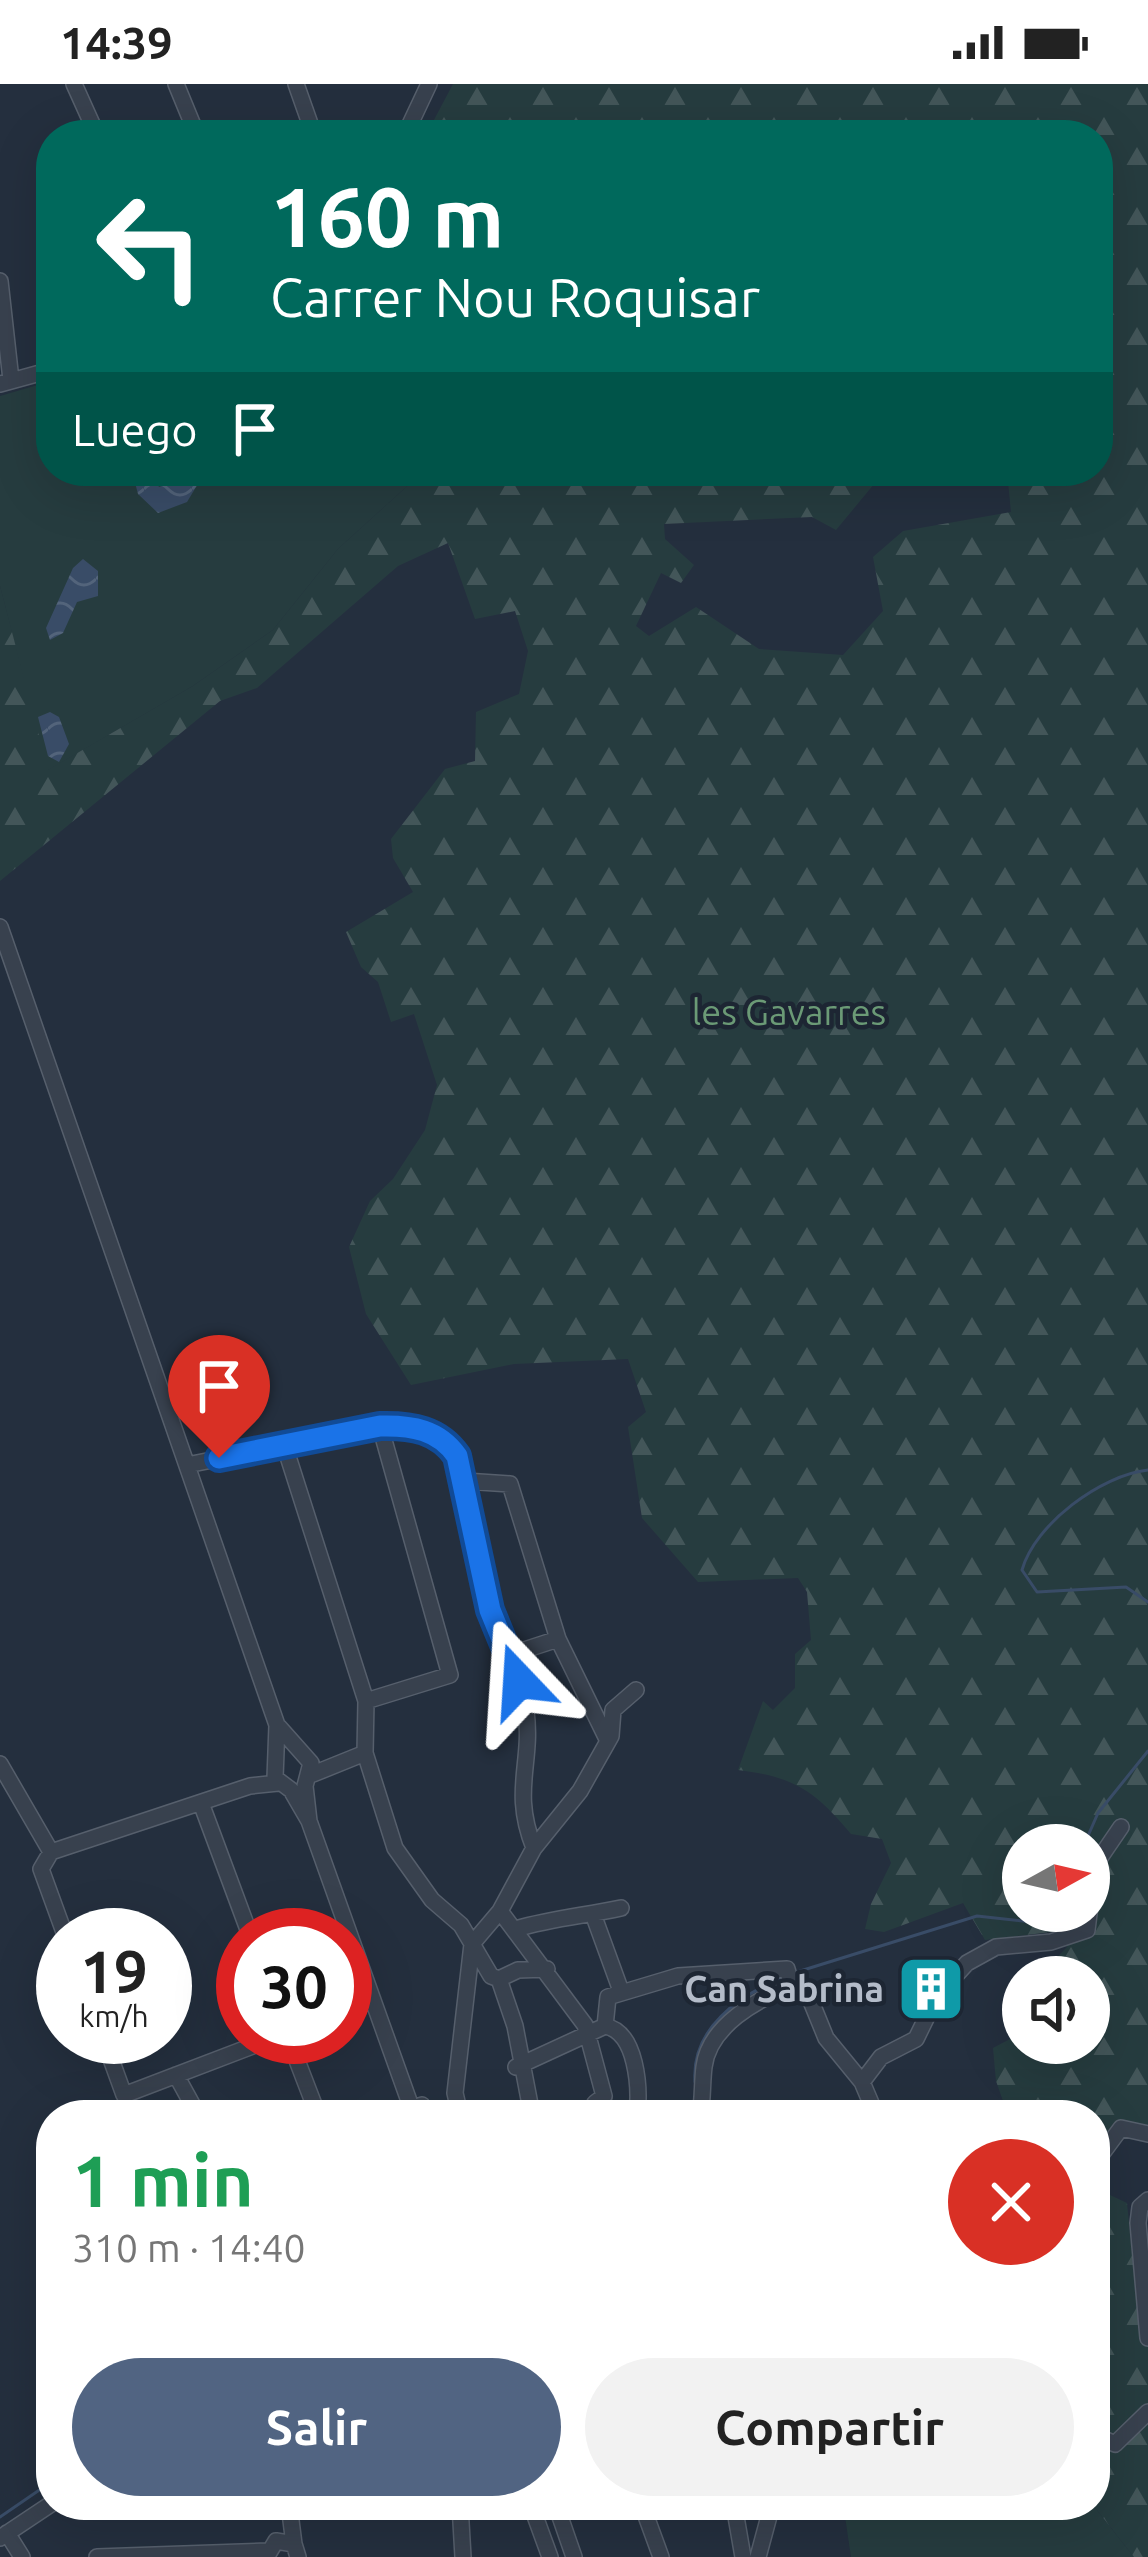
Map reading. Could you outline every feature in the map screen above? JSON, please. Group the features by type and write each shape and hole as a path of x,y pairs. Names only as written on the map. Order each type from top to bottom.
{"street":[{"path":"74,84 90,120"},
{"path":"176,84 191,120"},
{"path":"296,84 309,120"},
{"path":"411,120 429,84"},
{"path":"0,281 6,382 36,374"},
{"path":"0,927 407,2100"},
{"path":"187,1465 380,1426 400,1425 444,1438 465,1481 490,1610 512,1654 527,1721 520,1803 534,1848"},
{"path":"366,1701 450,1675 380,1426"},
{"path":"284,1444 366,1701 365,1753 406,1869 476,1937 491,1976 499,1979 518,1970 547,1969"},
{"path":"465,1481 510,1484 557,1640 608,1743"},
{"path":"512,1654 557,1640"},
{"path":"458,2100 476,1937 500,1911 534,1848 580,1791 608,1743 613,1709 636,1690"},
{"path":"55,1908 41,1869 51,1852 293,1771 365,1753"},
{"path":"0,1764 51,1852"},
{"path":"201,1803 240,1908"},
{"path":"862,2082 881,2057 916,2039 938,1996 967,1963 996,1947 1051,1942 1087,1930 1095,1865 1121,1827"},
{"path":"516,1929 570,1913 621,1908"},
{"path":"500,1911 585,2025 604,2096 599,2100"},
{"path":"593,1914 621,1991"},
{"path":"499,1979 515,2026 518,2066 532,2100"},
{"path":"701,2100 704,2062 724,2026 790,1979"},
{"path":"605,2026 604,2006 621,1991 643,1982 790,1979 806,1989 826,2038 862,2082 870,2100"},
{"path":"518,2066 585,2034 614,2027 628,2042 635,2100"},
{"path":"113,2064 124,2095 216,2060"},
{"path":"298,2064 312,2100"},
{"path":"176,2075 190,2100"},
{"path":"1110,2143 1121,2128 1148,2134"},
{"path":"1148,2200 1140,2207 1138,2223 1148,2338"},
{"path":"1110,2442 1115,2444 1148,2412"},
{"path":"22,2557 4,2536 36,2514"},
{"path":"97,2557 280,2550 286,2520"},
{"path":"461,2520 463,2557"},
{"path":"536,2520 550,2557"},
{"path":"561,2520 574,2557"},
{"path":"648,2520 662,2557"},
{"path":"737,2520 743,2557"},
{"path":"758,2557 768,2520"}],"green space":[{"name":"les Gavarres","path":"453,84 1148,84 1148,2125 1122,2125 1110,2140 1110,2100 1003,2100 993,2048 1002,2043 1002,2064 1110,2064 1110,1956 1058,1956 1067,1947 1060,1932 1110,1932 1110,1824 1002,1824 1002,1932 1052,1932 985,1940 963,1903 884,1932 865,1929 891,1863 882,1839 851,1834 826,1807 789,1782 738,1770 763,1701 773,1710 795,1688 795,1654 811,1640 807,1592 798,1578 698,1582 642,1518 628,1427 646,1412 628,1359 514,1364 411,1385 366,1314 349,1247 370,1201 393,1179 425,1130 437,1085 414,1014 391,1022 378,982 361,967 346,932 413,892 393,858 391,839 445,769 475,761 476,712 519,694 528,651 515,611 475,619 448,543 398,566 257,688 220,701 0,881 0,586 48,770 193,686 273,630 338,549 407,486 872,486 836,530 812,517 664,524 665,539 694,565 681,583 661,573 636,626 649,636 696,607 759,649 843,655 883,611 873,557 903,531 1011,512 1008,486 1113,486 1113,120 434,120"},
{"path":"36,385 36,486 407,486 338,549 273,630 193,686 47,771 0,586 0,396"},
{"path":"1110,2195 1127,2203 1139,2325 1148,2343 1148,2557 1134,2557 1105,2520 1110,2520"},
{"path":"845,2520 1105,2520 1134,2557 851,2557"}],"water":[{"path":"136,486 197,486 187,502 158,513"},
{"path":"83,559 98,571 98,596 77,602 63,633 50,640 46,628 73,568"},
{"path":"50,712 59,717 69,744 59,762 48,756 38,717"}],"waterway":[{"path":"1148,1470 1110,1481 1072,1505 1041,1536 1022,1570 1037,1592 1126,1587 1148,1602"},
{"path":"1093,1824 1148,1751"},
{"path":"797,1972 977,1916 1002,1919"},
{"path":"695,2082 696,2063 709,2030 750,1994 782,1978"},
{"path":"0,2517 36,2492"}],"place":[{"name":"Can Sabrina","path":"931,1989"}],"route":[{"path":"219,1458 380,1426 400,1425 444,1438 457,1456 465,1481 490,1610 512,1654 519,1681"}]}
